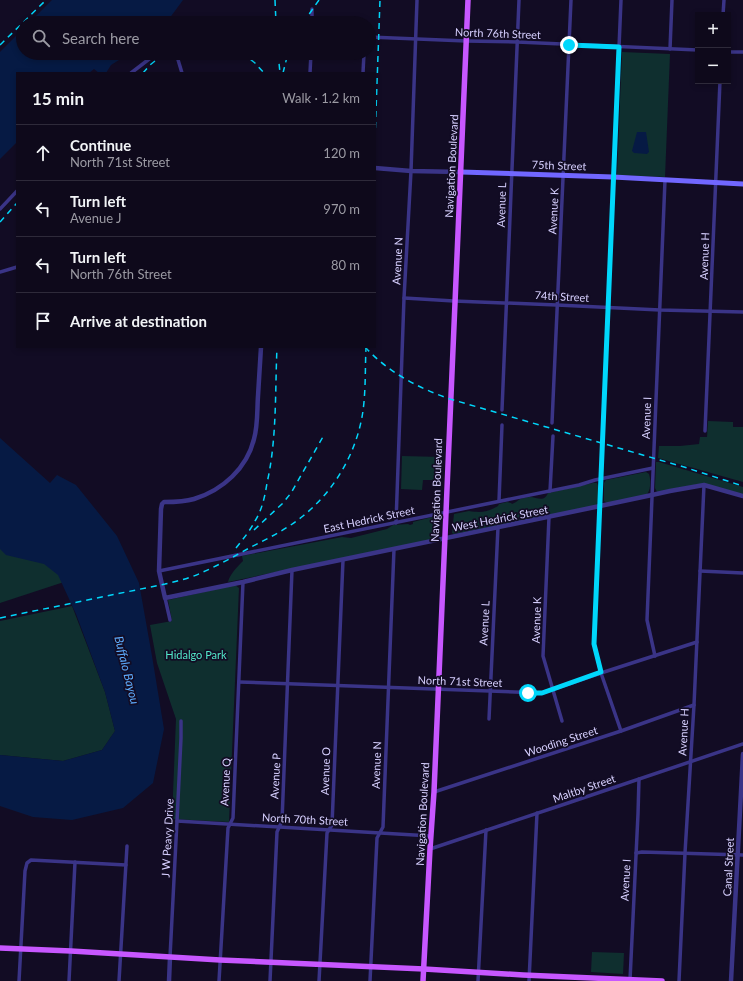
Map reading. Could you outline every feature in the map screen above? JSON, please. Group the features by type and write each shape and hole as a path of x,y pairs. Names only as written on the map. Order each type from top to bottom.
{"main road":[{"name":"Navigation Boulevard","path":"423,981 434,792 468,0"},
{"name":"75th Street","path":"461,172 613,177 743,184"},
{"path":"0,948 220,960 424,968 479,972 529,978 662,981"}],"street":[{"name":"Avenue N","path":"396,522 417,0"},
{"name":"Avenue L","path":"502,410 519,0"},
{"name":"Avenue K","path":"552,423 571,0"},
{"path":"621,0 594,644 601,672 621,731"},
{"path":"670,49 672,0"},
{"path":"723,12 724,0"},
{"path":"312,9 312,16"},
{"name":"North 76th Street","path":"376,37 695,50"},
{"path":"731,52 743,52"},
{"path":"132,72 148,60"},
{"path":"178,60 182,72"},
{"path":"310,72 311,60"},
{"path":"363,72 364,60"},
{"name":"Avenue H","path":"705,431 720,84"},
{"name":"75th Street","path":"376,168 411,171 461,172"},
{"name":"Avenue I","path":"655,656 647,620 665,180"},
{"path":"0,209 16,192"},
{"path":"0,272 16,267"},
{"name":"74th Street","path":"404,298 609,308 743,312"},
{"path":"170,620 159,571 160,510 162,504 164,502 182,502 204,495 221,486 237,472 243,464 250,451 257,422 261,348"},
{"path":"499,501 502,425"},
{"path":"550,491 553,436"},
{"name":"East Hedrick Street","path":"159,571 579,485 602,478 653,468"},
{"name":"Avenue H","path":"679,981 704,485"},
{"name":"West Hedrick Street","path":"165,598 444,538 704,485 743,496"},
{"name":"Avenue K","path":"549,517 543,656 562,721"},
{"name":"Avenue L","path":"489,719 498,527"},
{"name":"Avenue N","path":"370,981 377,838 383,827 394,549"},
{"name":"Avenue O","path":"319,981 327,833 332,825 343,560"},
{"name":"Avenue P","path":"270,981 277,832 282,821 292,570"},
{"path":"700,571 743,573"},
{"name":"Avenue Q","path":"219,981 228,828 233,818 243,582"},
{"name":"North 71st Street","path":"239,682 542,693 601,672 697,642"},
{"name":"Wooding Street","path":"434,792 621,731 694,705"},
{"name":"J W Peavy Drive","path":"170,957 181,721"},
{"name":"Maltby Street","path":"430,849 743,744"},
{"name":"Canal Street","path":"731,981 740,855 743,754"},
{"name":"Avenue I","path":"630,980 639,779"},
{"path":"529,978 536,814"},
{"name":"North 70th Street","path":"177,821 431,836"},
{"path":"478,981 486,830"},
{"path":"119,981 127,846"},
{"path":"636,853 740,855"},
{"path":"19,981 25,871 27,863 31,860 126,865"},
{"path":"69,981 75,862"},
{"path":"169,981 170,957"}],"green space":[{"path":"622,52 670,54 665,177 617,175"},
{"path":"708,421 733,422 733,427 743,427 743,482 658,458 659,446 699,444 700,437 707,437"},
{"path":"402,456 442,457 441,484 436,484 436,480 423,480 422,490 401,489"},
{"path":"656,462 743,487 743,495 699,484 657,492 655,488"},
{"path":"646,472 649,474 650,488 646,495 607,503 604,501 604,483 606,480"},
{"path":"597,483 599,488 596,506 454,534 452,533 454,514 469,511 488,511 499,504 507,502 512,504 527,497 542,499 548,493"},
{"path":"436,516 439,517 438,537 434,539 228,582 232,573 243,561 242,556 342,537 351,538 387,529 393,525 410,525 413,524 413,522"},
{"path":"0,526 67,581 0,603"},
{"name":"Hidalgo Park","path":"235,585 239,588 229,822 172,819 176,719 157,663 150,625 172,621 168,600"},
{"path":"72,606 105,692 115,731 102,750 63,761 0,755 0,621"},
{"path":"592,952 624,953 623,974 591,972"}],"water":[{"path":"52,0 183,0 171,16 36,16"},
{"path":"16,36 16,60 119,60 111,65 107,72 98,72 94,69 90,72 16,72 16,143 0,159 0,52"},
{"path":"637,132 646,132 649,152 647,154 634,153 632,151"},
{"name":"Buffalo Bayou","path":"0,438 50,483 57,475 76,485 117,536 139,583 164,729 153,783 123,808 72,820 33,817 0,806 0,755 63,761 102,750 115,731 105,692 76,614 58,575 44,564 6,555 0,549"}],"railway":[{"path":"30,16 46,0"},
{"path":"275,0 276,16"},
{"path":"308,16 319,0"},
{"path":"376,111 380,0"},
{"path":"0,45 16,29"},
{"path":"144,72 156,60"},
{"path":"251,60 263,72"},
{"path":"279,60 280,72"},
{"path":"283,72 286,60"},
{"path":"0,222 16,204"},
{"path":"236,548 249,532 257,517 265,493 274,432 277,348"},
{"path":"366,348 394,372 438,395 684,467 743,486"},
{"path":"0,618 189,578 227,560 278,533 297,521 314,506 333,484 342,471 354,445 359,431 363,409 366,348"},
{"path":"254,530 283,503 291,493 324,435"}],"route":[{"path":"528,693 542,693 601,672 594,644 619,47 569,45"}]}
